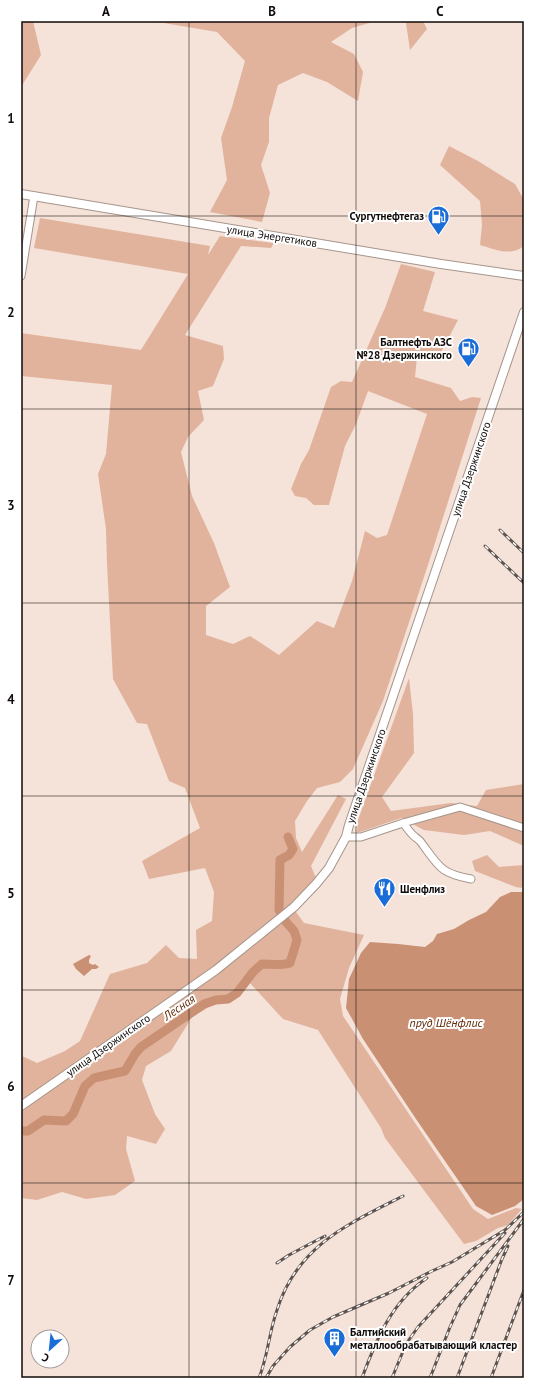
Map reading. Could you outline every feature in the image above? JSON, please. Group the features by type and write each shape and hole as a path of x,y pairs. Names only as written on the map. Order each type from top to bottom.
{"main road":[{"name":"улица Энергетиков","path":"21,194 449,266 524,276"},
{"name":"улица Дзержинского","path":"21,1106 216,970 300,901 329,868 346,837 351,818 524,312"}],"street":[{"path":"21,276 34,196"},
{"path":"346,837 361,838 403,823 460,807 524,828"},
{"path":"403,823 411,834 419,839 434,862 442,870 455,876 472,879"}],"shaded area":[{"path":"21,21 33,21 41,55 21,87"},
{"path":"152,21 376,21 352,28 331,42 354,54 363,72 358,101 327,82 303,73 278,85 269,118 269,142 261,165 270,193 262,222 210,212 227,180 221,138 232,107 245,61 217,32"},
{"path":"400,21 423,21 427,29 410,50 406,23"},
{"path":"449,146 478,161 515,184 524,200 524,246 508,252 480,245 482,225 480,201 440,165"},
{"path":"40,218 210,246 208,255 220,236 274,243 271,248 241,246 185,335 223,346 224,359 213,386 198,391 204,420 188,437 181,452 192,496 214,543 230,587 206,606 206,635 233,644 250,636 279,655 317,621 334,628 352,581 365,531 377,538 387,535 427,414 368,391 356,424 345,446 329,505 314,505 306,498 295,496 291,489 301,464 309,450 331,387 341,381 352,382 385,308 401,264 435,272 423,311 458,320 439,356 417,357 415,377 451,388 460,401 472,397 481,398 383,701 353,769 340,782 317,788 295,821 296,838 302,852 338,795 346,799 311,866 316,878 291,905 304,923 364,935 349,968 340,999 343,1016 473,1209 488,1219 516,1208 522,1209 508,1225 498,1228 476,1241 464,1244 385,1138 381,1128 318,1030 283,1019 249,982 192,1017 171,1051 146,1066 142,1080 155,1114 165,1129 156,1144 127,1136 126,1149 135,1181 115,1195 86,1199 62,1192 37,1200 21,1198 22,1056 37,1063 65,1051 80,1041 110,974 147,963 166,945 179,958 197,959 196,930 212,921 214,892 205,868 149,879 142,861 200,828 185,788 169,781 147,724 137,723 113,679 106,529 98,474 106,454 112,385 21,376 21,333 141,350 188,274 34,248"},
{"path":"409,678 413,714 414,753 382,797 391,811 451,803 477,806 486,790 524,784 524,846 490,831 464,835 424,830 401,818 357,833 358,820"},
{"path":"487,855 499,867 524,865 524,886 521,888 516,887 475,871 472,861"}],"water":[{"name":"пруд Шёнфлис","path":"524,891 524,1199 515,1206 492,1215 476,1206 363,1039 346,1008 349,979 361,953 370,942 425,947 433,941 437,934 454,929 486,912 500,897 511,892"},
{"path":"89,955 91,956 89,963 93,965 95,964 99,967 92,969 84,976 73,964"}],"waterway":[{"name":"Лесная","path":"21,1131 28,1131 44,1120 66,1121 73,1114 85,1086 94,1078 125,1071 141,1047 204,1004 216,1000 228,999 237,993 253,972 262,964 280,965 290,963 297,940 294,931 286,922 279,910 280,860 289,855 293,849 288,837"}],"railway":[{"path":"500,530 524,553"},
{"path":"485,546 524,583"},
{"path":"259,1378 277,1310 286,1288 297,1269 311,1253 344,1228 403,1196"},
{"path":"266,1378 273,1366 290,1347 310,1330 333,1317 389,1293 452,1262 505,1230 524,1212"},
{"path":"430,1378 460,1305 524,1219"},
{"path":"392,1378 406,1344 418,1327 505,1233"},
{"path":"277,1263 325,1236"},
{"path":"457,1378 508,1246"},
{"path":"362,1378 379,1336 387,1322 404,1298 427,1278"},
{"path":"491,1378 524,1290"}],"place":[{"name":"Сургутнефтегаз","path":"439,236"},
{"name":"Балтнефть АЗС №28 Дзержинского","path":"468,368"},
{"name":"Шенфлиз","path":"385,908"},
{"name":"Балтийский металлообрабатывающий кластер","path":"335,1358"}]}
